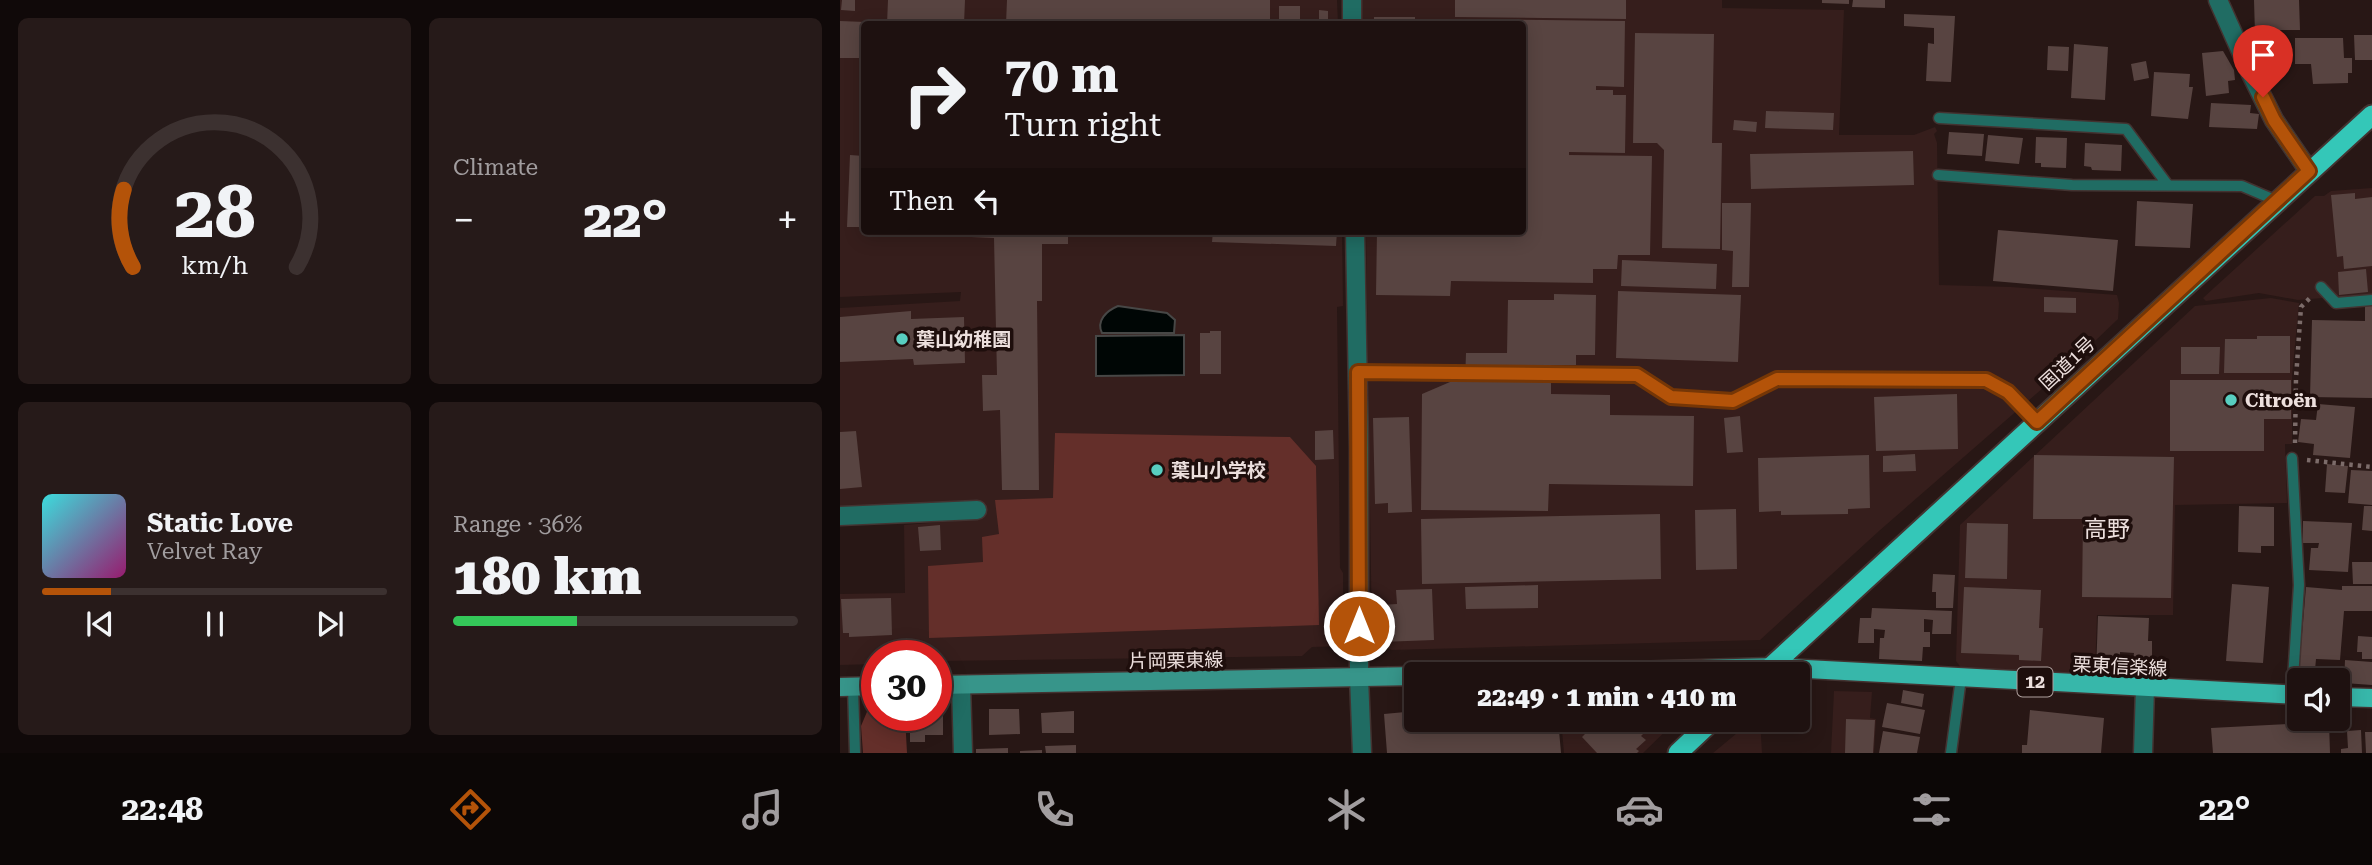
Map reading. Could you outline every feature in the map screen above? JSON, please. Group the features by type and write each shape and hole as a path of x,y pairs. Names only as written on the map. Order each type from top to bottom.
{"highway":[{"name":"国道1号","path":"1776,662 2372,115"},
{"path":"1678,753 1700,732"}],"main road":[{"name":"栗東信楽線","path":"1810,673 2287,695"},
{"name":"片岡栗東線","path":"952,685 1404,676"},
{"path":"2350,697 2372,698"}],"street":[{"path":"1352,0 1352,21"},
{"path":"2218,0 2269,108 2309,171"},
{"path":"1355,235 1362,753"},
{"path":"840,516 977,510"},
{"path":"961,685 963,753"},
{"path":"2143,753 2145,688"}],"lane":[{"path":"1939,118 2126,129 2167,184"},
{"path":"1938,175 2072,185 2242,186 2277,201"},
{"path":"2321,288 2336,303 2372,300"},
{"path":"1358,372 1637,375 1671,397 1733,401 1777,379 1986,380 2008,392 2037,422"},
{"path":"2292,458 2300,585 2297,668"},
{"path":"1951,753 1961,678"},
{"path":"846,687 855,753"}],"path":[{"path":"2321,288 2301,307 2292,458 2372,467"}],"shaded area":[{"name":"葉山小学校","path":"840,0 1337,0 1338,21 861,21 861,235 1342,235 1343,306 1337,307 1343,646 1312,647 1302,656 952,661 952,640 861,640 861,664 840,665 840,594 905,593 904,525 978,519 976,500 840,507 840,308 960,301 961,292 840,297"},
{"path":"1361,0 1722,0 1722,8 1844,10 1839,135 1914,135 1935,127 1937,131 1934,134 1937,143 1939,285 2117,295 2118,319 1760,640 1392,650 1372,642 1366,235 1526,235 1526,21 1362,21"},
{"path":"2372,188 2372,294 2298,300 2259,293 2206,301 2203,298 2315,196 2324,196 2331,191"},
{"path":"2271,298 2299,303 2292,376 2292,444 2285,444 2287,503 2175,505 2173,615 2097,615 2095,673 1962,669 1956,661 1960,525 2195,306"},
{"path":"1118,306 1167,313 1175,320 1174,333 1102,333 1100,324 1103,317"},
{"path":"1184,335 1184,375 1096,376 1096,336"},
{"path":"1055,433 1290,437 1316,466 1319,625 929,638 928,566 983,562 982,537 999,534 995,500 1053,498"},
{"path":"1834,691 1872,692 1870,718 1876,719 1874,753 1831,753"},
{"path":"861,731 906,731 907,753 863,753"},
{"path":"1562,732 1665,732 1643,753 1564,753"},
{"path":"1738,732 1761,732 1762,753 1713,753"}],"building":[{"path":"842,0 855,0 855,11 841,10"},
{"path":"888,0 965,0 964,21 887,21"},
{"path":"1007,0 1270,0 1270,21 1006,21"},
{"path":"1455,0 1626,0 1626,19 1455,17"},
{"path":"1822,0 1849,0 1849,4 1822,3"},
{"path":"1853,0 1885,0 1885,8 1852,7"},
{"path":"2254,0 2299,0 2300,30 2274,30 2274,33 2255,34"},
{"path":"1279,6 1300,6 1300,19 1279,19"},
{"path":"1319,10 1328,11 1328,21 1319,21"},
{"path":"1904,14 1955,16 1951,82 1926,81 1928,43 1934,44 1934,28 1904,26"},
{"path":"1374,17 1415,17 1415,21 1374,21"},
{"path":"1455,19 1625,21 1624,87 1596,86 1596,90 1613,90 1613,95 1626,95 1625,153 1569,152 1569,155 1652,156 1650,255 1618,255 1617,269 1593,269 1593,283 1451,281 1450,296 1376,295 1377,235 1526,235 1526,21"},
{"path":"840,21 861,22 861,58 840,58"},
{"path":"1635,33 1714,34 1712,143 1722,143 1720,249 1662,248 1664,150 1657,143 1633,143"},
{"path":"2354,35 2372,35 2372,60 2355,60"},
{"path":"2255,37 2283,37 2283,55 2256,56"},
{"path":"2295,38 2343,38 2344,58 2352,58 2352,73 2348,73 2348,83 2313,84 2311,64 2295,64"},
{"path":"2074,44 2108,47 2105,100 2071,98"},
{"path":"2048,46 2069,47 2068,71 2047,70"},
{"path":"2223,51 2234,70 2235,80 2228,81 2229,93 2206,96 2202,53"},
{"path":"2146,61 2149,78 2134,81 2131,64"},
{"path":"2154,72 2190,74 2189,87 2193,87 2188,119 2151,116"},
{"path":"2211,103 2251,105 2250,113 2259,114 2257,129 2209,127"},
{"path":"1766,111 1834,113 1833,130 1765,128"},
{"path":"1734,120 1757,122 1756,132 1733,130"},
{"path":"1949,132 1984,134 1982,156 1947,154"},
{"path":"1988,135 2023,138 2019,164 1985,161"},
{"path":"2036,137 2067,138 2066,168 2041,167 2041,163 2035,163"},
{"path":"2085,143 2122,145 2121,171 2092,170 2091,167 2084,166"},
{"path":"1913,151 1914,185 1751,189 1750,154"},
{"path":"850,155 861,156 861,227 847,227"},
{"path":"2355,193 2355,199 2372,197 2372,266 2344,269 2343,256 2337,257 2331,195"},
{"path":"2137,201 2193,204 2190,248 2135,246"},
{"path":"1722,203 1751,203 1749,287 1732,287 1733,251 1722,250"},
{"path":"1998,230 2118,240 2113,291 1993,281"},
{"path":"1068,235 1068,244 1042,244 1042,301 1037,301 1039,490 1002,490 1000,410 983,411 982,375 997,375 994,238 971,237"},
{"path":"1213,235 1337,235 1336,246 1212,242"},
{"path":"1622,260 1717,264 1716,289 1621,286"},
{"path":"2366,269 2368,292 2339,295 2338,272"},
{"path":"1618,291 1741,295 1738,362 1616,358"},
{"path":"1554,294 1596,295 1595,355 1576,355 1576,365 1551,365 1551,394 1610,395 1610,415 1694,416 1693,486 1549,484 1548,511 1421,510 1422,394 1450,382 1465,382 1466,353 1507,353 1508,300 1554,300"},
{"path":"2044,297 2076,298 2076,313 2044,312"},
{"path":"2365,305 2372,305 2372,398 2310,397 2312,320 2365,321"},
{"name":"葉山幼稚園","path":"911,311 911,319 964,317 965,363 914,365 913,359 840,362 840,317"},
{"path":"1221,331 1221,374 1200,374 1200,333"},
{"path":"2257,336 2290,336 2290,373 2224,373 2225,339 2257,339"},
{"path":"2181,347 2220,347 2219,374 2181,374"},
{"name":"Citroën","path":"2170,380 2291,380 2291,419 2264,419 2264,451 2170,451"},
{"path":"1957,394 1958,449 1876,451 1874,397"},
{"path":"2318,404 2355,407 2350,458 2313,455 2314,444 2298,442 2301,419 2316,420"},
{"path":"1740,416 1743,452 1727,453 1724,418"},
{"path":"1409,417 1412,512 1388,513 1388,503 1375,504 1373,418"},
{"path":"1333,430 1334,459 1315,460 1315,431"},
{"path":"856,431 862,487 840,489 840,432"},
{"path":"1915,454 1916,471 1883,472 1883,456"},
{"path":"1869,455 1870,508 1848,509 1848,514 1781,515 1781,511 1759,512 1758,458"},
{"path":"2034,455 2174,457 2171,598 2082,597 2083,519 2033,519"},
{"path":"2327,464 2348,466 2345,493 2325,492"},
{"path":"2351,470 2372,471 2372,505 2348,503"},
{"path":"2239,506 2274,507 2274,546 2261,546 2261,553 2238,552"},
{"path":"2364,506 2372,506 2372,531 2362,530"},
{"path":"1736,509 1737,569 1696,570 1695,510"},
{"path":"1660,514 1661,579 1422,584 1421,519"},
{"path":"2303,521 2352,523 2348,572 2309,570 2311,548 2318,548 2319,543 2303,543"},
{"path":"1967,523 2008,524 2007,579 1965,578"},
{"path":"940,525 941,550 920,551 918,527"},
{"path":"2352,562 2372,562 2372,584 2353,584"},
{"path":"1933,574 1955,575 1953,608 1936,608 1936,592 1932,592"},
{"path":"2232,584 2269,587 2263,663 2226,661"},
{"path":"1538,585 1538,608 1466,609 1465,587"},
{"path":"2342,586 2372,586 2372,611 2344,611 2340,660 2316,659 2315,668 2299,668 2306,587 2342,590"},
{"path":"1964,587 2041,590 2041,661 2019,660 2019,655 1961,653"},
{"path":"1432,589 1434,640 1381,642 1380,605 1397,604 1396,590"},
{"path":"891,598 892,635 849,637 849,633 843,633 841,599"},
{"path":"1872,608 1952,611 1951,634 1932,634 1933,620 1924,619 1924,632 1930,632 1930,647 1923,647 1922,661 1879,659 1880,638 1884,638 1885,630 1874,629 1874,643 1858,643 1860,618 1871,618"},
{"path":"2098,616 2149,618 2148,641 2152,641 2152,662 2133,661 2134,653 2120,652 2119,674 2096,673"},
{"path":"2358,636 2372,637 2372,659 2362,659 2362,652 2357,652"},
{"path":"2345,660 2372,662 2372,685 2350,683 2350,668 2345,668"},
{"path":"1903,690 1924,694 1922,707 1901,703"},
{"path":"1887,703 1925,710 1920,734 1882,727"},
{"path":"989,709 1019,709 1020,734 989,735"},
{"path":"2030,710 2104,718 2101,753 2022,753 2022,745 2027,745"},
{"path":"1074,711 1074,733 1042,733 1041,713"},
{"path":"1404,712 1404,732 1559,732 1561,753 1387,753 1384,714"},
{"path":"1846,719 1875,720 1873,753 1845,753"},
{"path":"2287,724 2287,731 2329,731 2330,753 2213,753 2211,728"},
{"path":"2361,730 2362,753 2341,753 2341,749 2348,748 2347,731"},
{"path":"910,731 943,731 943,735 925,735 925,742 910,742"},
{"path":"1883,731 1920,737 1917,753 1879,753"},
{"path":"1641,732 1641,736 1646,740 1636,749 1639,751 1637,753 1597,753 1582,737 1585,734"},
{"path":"2365,732 2372,732 2372,753 2366,753"},
{"path":"1076,745 1076,753 1046,753 1045,746"},
{"path":"1008,748 1008,753 976,753 976,749"},
{"path":"1042,750 1042,753 1020,753 1020,751"}],"place":[{"name":"葉山幼稚園","path":"902,339"},
{"name":"Citroën","path":"2231,400"},
{"name":"葉山小学校","path":"1157,470"}],"district":[{"name":"高野","path":"2107,529"}],"route":[{"path":"1359,626 1358,372 1637,375 1671,397 1733,401 1777,379 1986,380 2008,392 2037,422 2309,171 2274,120 2263,97"}]}
